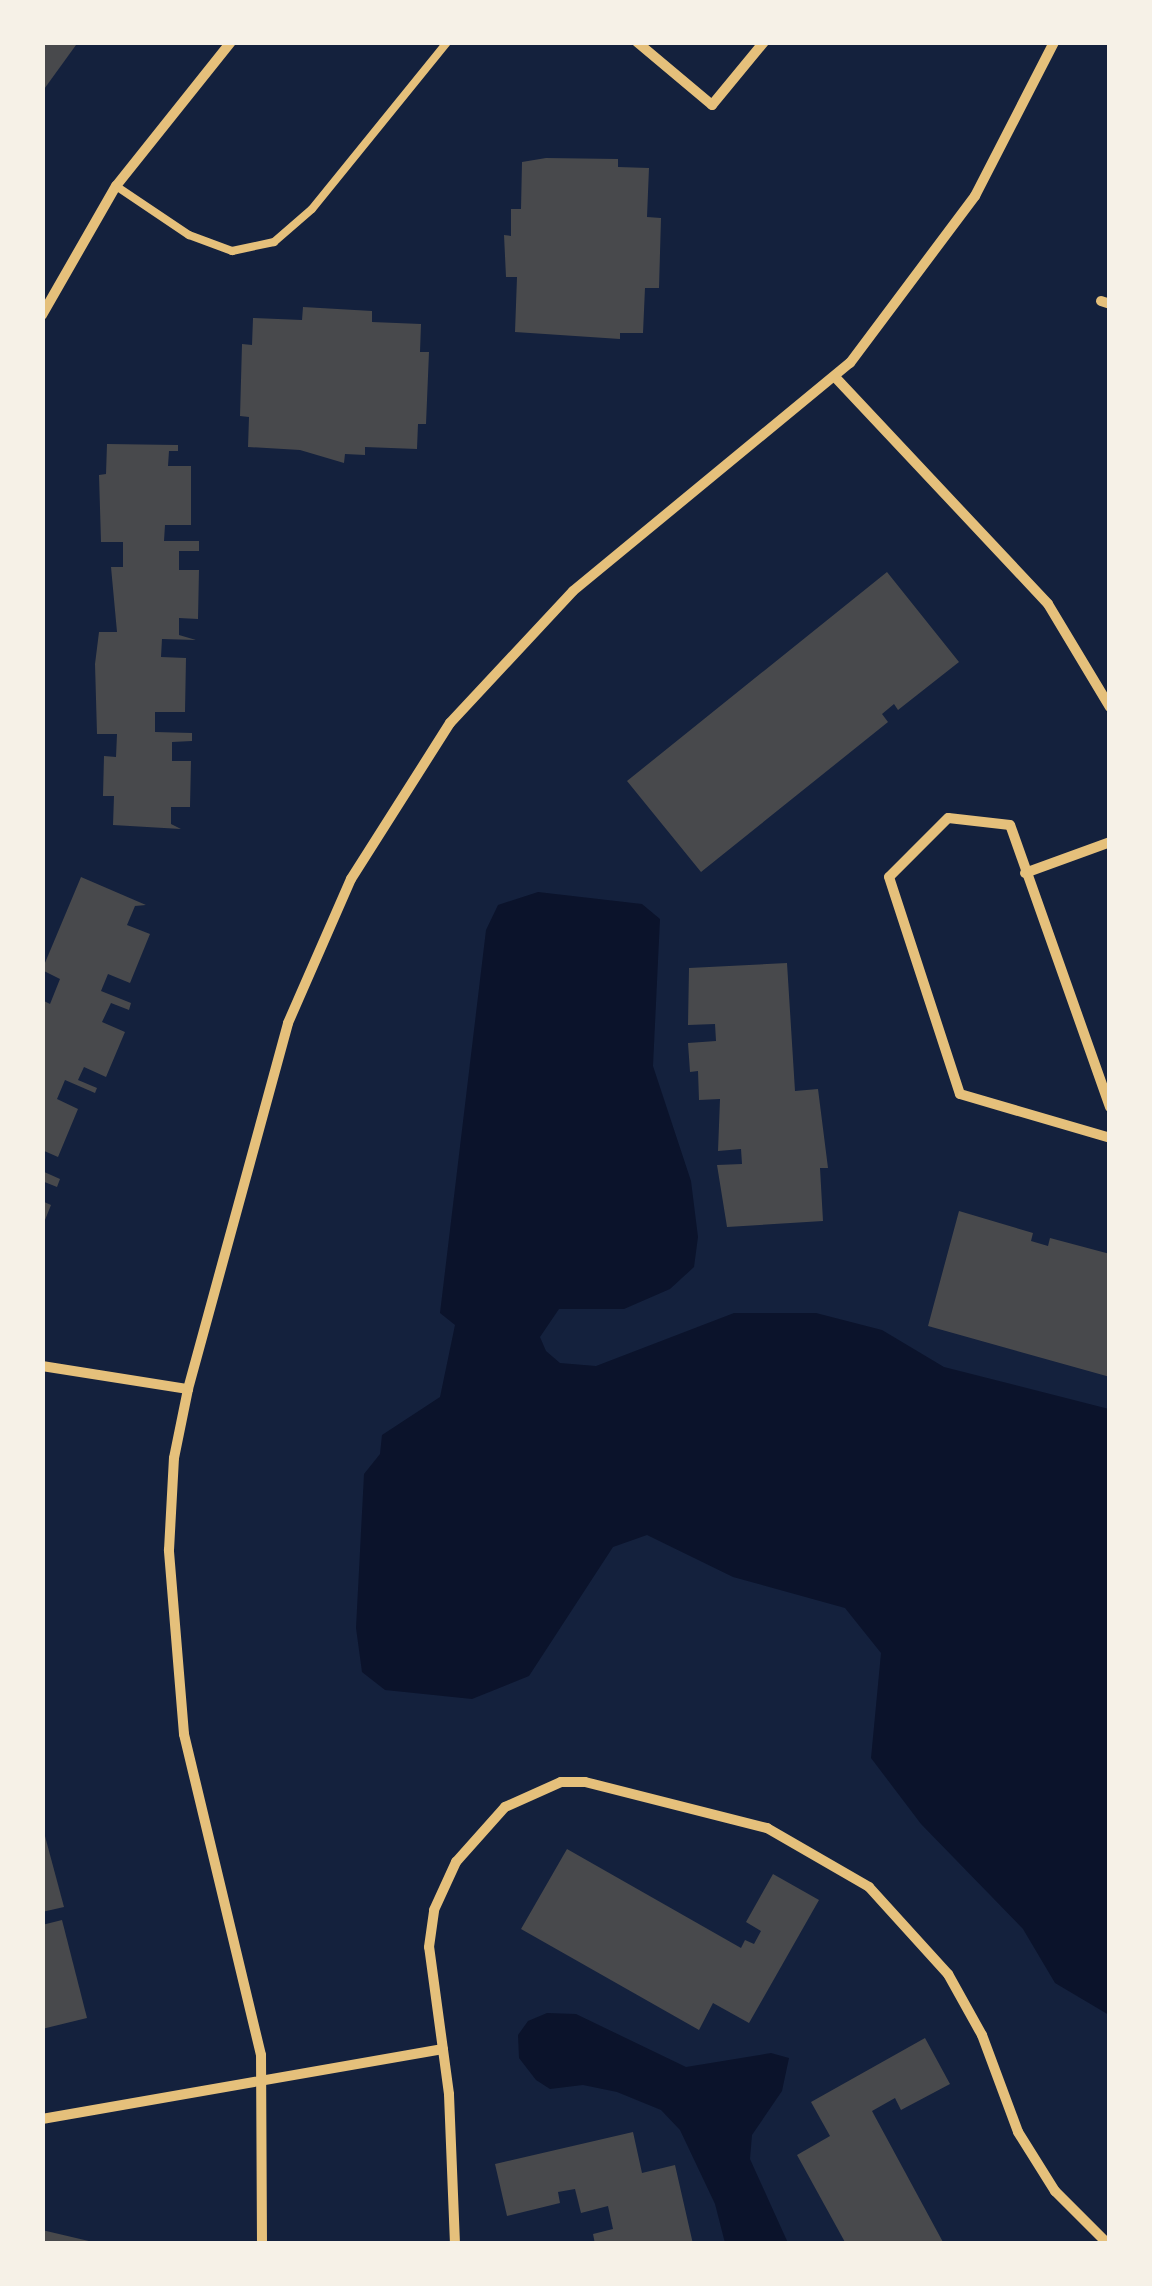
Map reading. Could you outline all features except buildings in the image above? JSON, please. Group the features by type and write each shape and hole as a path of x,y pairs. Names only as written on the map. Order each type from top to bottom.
{"street":[{"path":"42,315 116,186 230,42"},
{"path":"637,42 712,105 764,42"},
{"path":"262,2244 264,2078 252,1996 200,1801 175,1665 171,1504 188,1389 288,1023 321,940 397,800 450,723 524,638 590,576 835,377 950,235 1054,42"},
{"path":"835,377 1048,604 1110,707"},
{"path":"1110,1106 1010,825 948,818 888,877 960,1094 1110,1138"},
{"path":"1025,873 1110,842"},
{"path":"42,1366 188,1389"},
{"path":"455,2244 443,2049 430,1959 431,1921 456,1862 494,1816 515,1799 561,1782 700,1806 767,1828 830,1860 919,1937 982,2035 1018,2132 1042,2172 1108,2244"},
{"path":"42,2119 443,2049"}],"lane":[{"path":"116,186 188,236 232,252 274,242 312,209 448,42"}],"water":[{"path":"538,892 642,904 660,919 653,1066 691,1181 698,1237 694,1267 670,1289 624,1309 559,1309 540,1337 546,1351 560,1363 596,1366 734,1313 816,1313 882,1330 944,1367 1109,1409 1109,2015 1055,1983 1023,1929 921,1824 871,1758 881,1653 845,1608 733,1577 647,1535 613,1547 529,1676 472,1699 385,1690 362,1672 356,1628 364,1474 380,1454 382,1435 440,1397 455,1325 440,1313 486,930 498,905"},
{"path":"547,2013 576,2014 686,2067 771,2053 789,2058 782,2091 752,2135 750,2159 788,2243 725,2243 715,2204 680,2130 661,2110 617,2092 583,2085 550,2089 536,2080 519,2058 518,2035 528,2021"}]}
